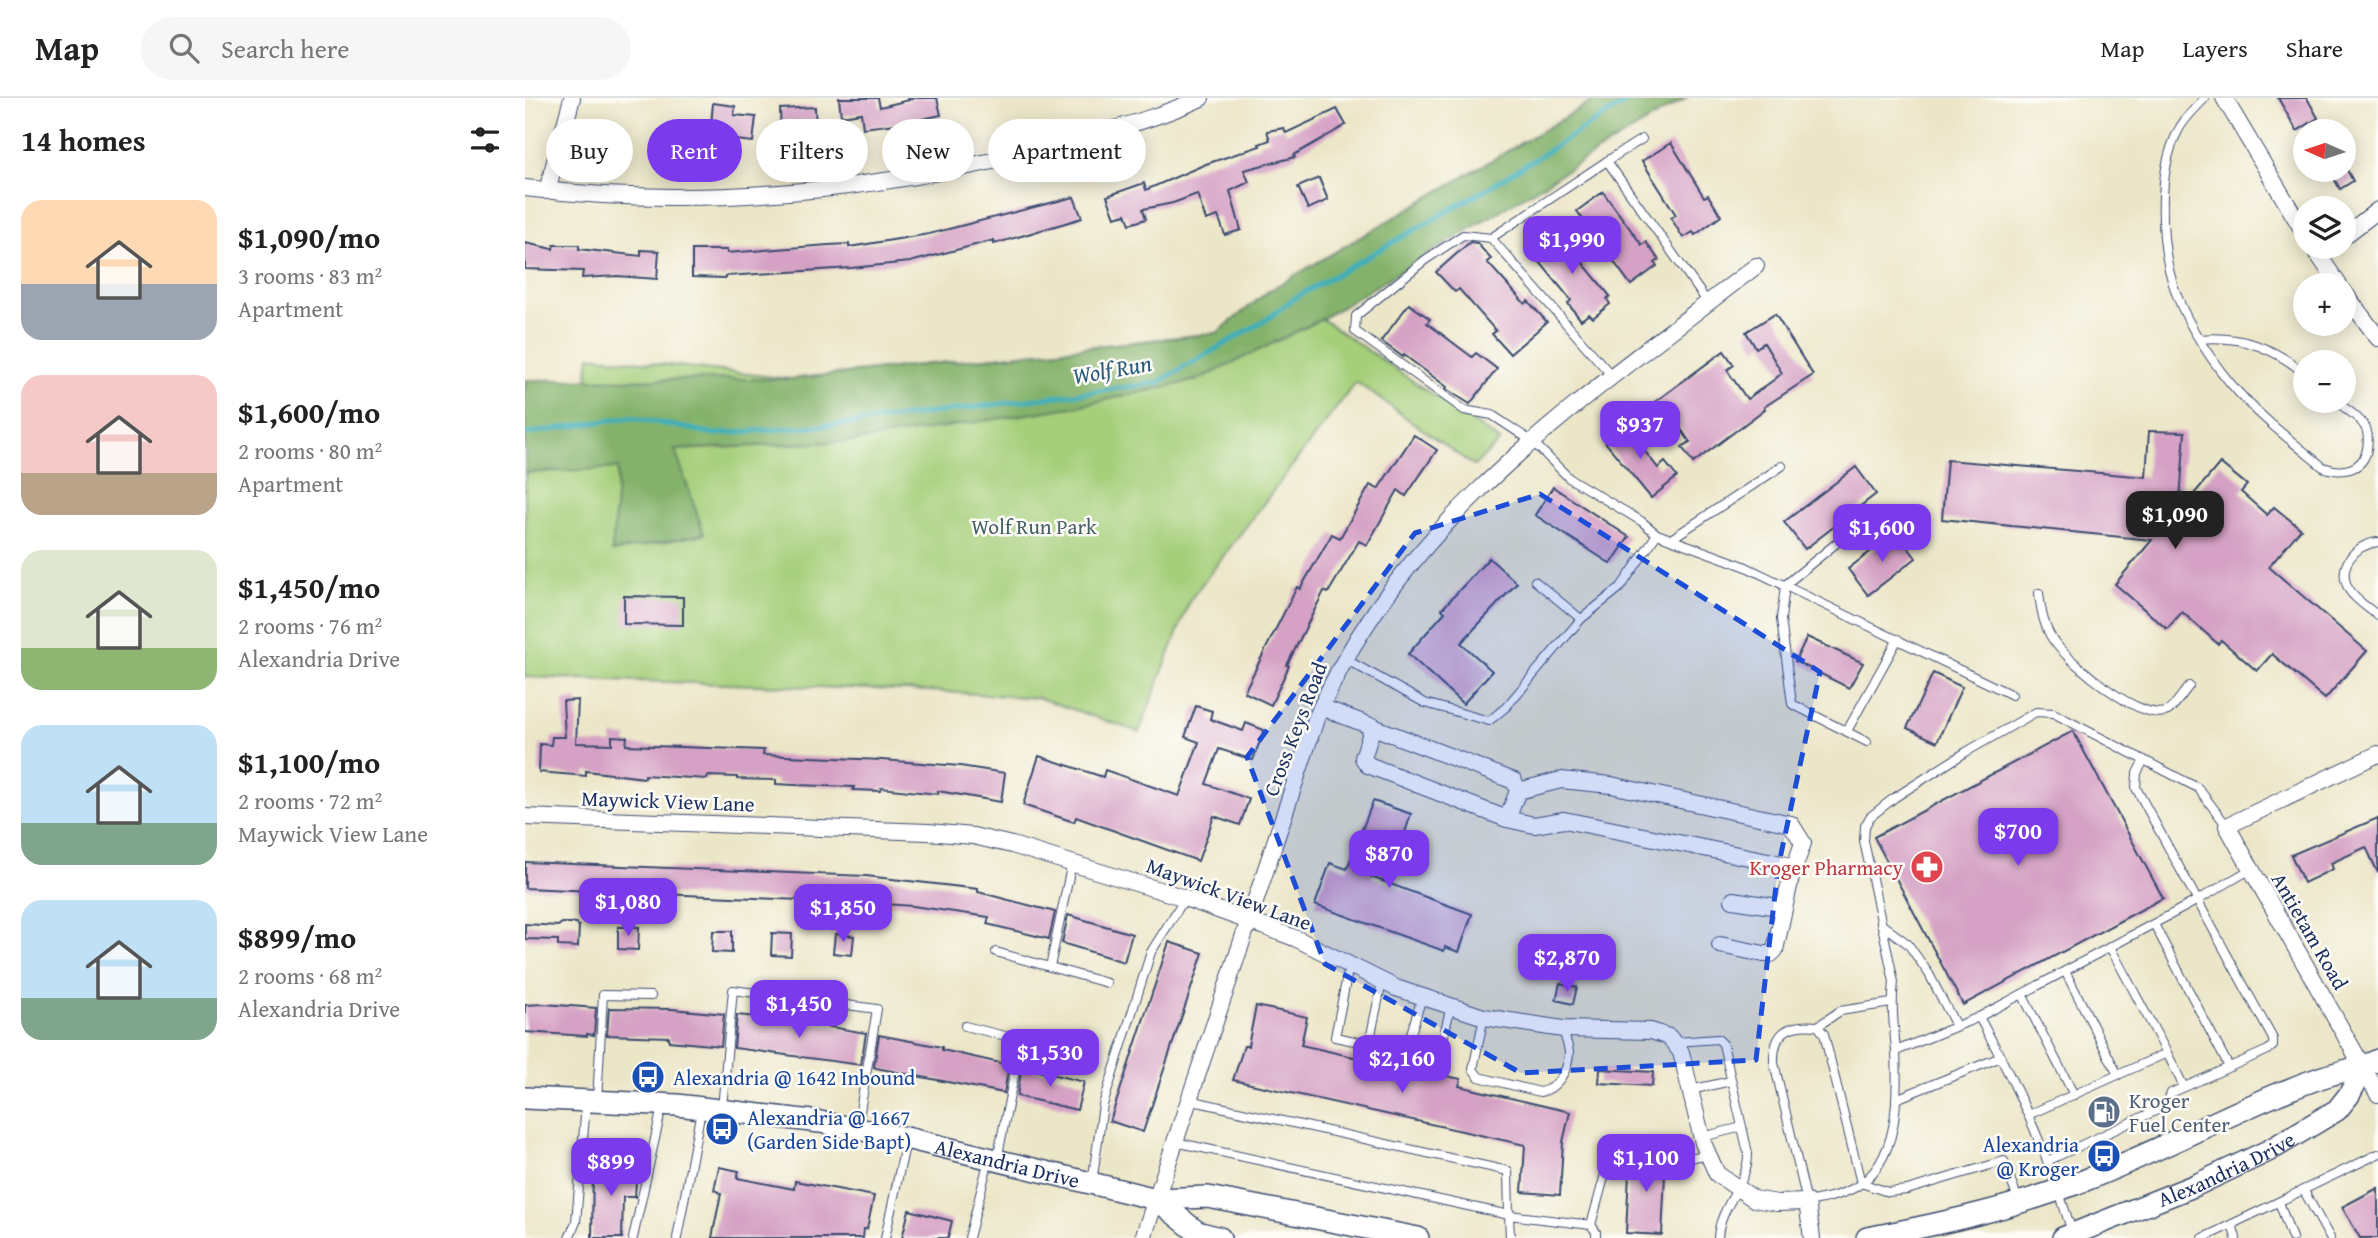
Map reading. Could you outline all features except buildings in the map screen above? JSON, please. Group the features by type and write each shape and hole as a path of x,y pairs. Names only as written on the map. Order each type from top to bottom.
{"main road":[{"name":"Alexandria Drive","path":"1867,1238 1961,1219 2019,1203 2178,1141 2318,1078 2371,1064"},
{"name":"Alexandria Drive","path":"2068,1236 2196,1185 2270,1150 2337,1110 2371,1064"},
{"name":"Alexandria Drive","path":"525,1098 712,1108 857,1129 907,1138 1156,1199 1208,1197 1418,1238"},
{"name":"Alexandria Drive","path":"1156,1199 1197,1232 1220,1238"}],"street":[{"path":"547,191 572,98"},
{"path":"525,188 607,196 702,196 818,189 949,170 1035,151 1164,113 1201,98"},
{"path":"2224,98 2293,214"},
{"path":"2356,227 2378,210"},
{"name":"Cross Keys Road","path":"1143,1238 1321,707 1360,633 1431,540 1533,442 1612,376 1756,266"},
{"path":"2356,308 2378,338"},
{"path":"1321,707 1514,781 1518,791 1507,819"},
{"path":"1373,726 1363,758 1368,765 1507,819 1534,825 1564,820 1706,847 1783,864 1789,869 1791,877"},
{"path":"2227,826 2378,754"},
{"path":"1518,791 1560,780 1611,785 1791,824 1803,842 1791,877 1775,950 1771,954 1720,945"},
{"name":"Maywick View Lane","path":"525,817 928,832 986,839 1072,862 1248,920 1295,938 1382,982 1484,1017 1563,1029 1651,1031 1675,1042"},
{"name":"Antietam Road","path":"2227,826 2371,1064 2378,1094"},
{"path":"1733,900 1784,908"},
{"path":"1675,1042 1681,1052 1702,1137 1717,1174 1737,1190 1764,1202 1807,1202 1812,1238"}],"lane":[{"path":"2205,98 2182,122 2176,134 2168,161 2163,200 2167,253 2176,292 2186,316 2222,372 2245,399 2323,467 2334,472 2357,467 2365,457 2369,441 2365,426 2350,413"},
{"path":"1641,139 1491,237 1463,235 1425,260 1356,316 1355,331 1464,410 1492,415 1533,442 1569,478 1641,521 1657,534 1744,566 2012,695"},
{"path":"1607,161 1708,303"},
{"path":"1491,237 1612,376"},
{"path":"2200,339 2220,337 2264,347 2293,365"},
{"path":"1671,539 1782,466"},
{"path":"1867,742 1792,704 1781,619 1785,585 1871,515"},
{"path":"1345,659 1425,703 1489,721 1506,707 1581,619 1621,587 1657,534"},
{"path":"2378,542 2363,545 2354,552 2347,562 2345,573 2351,592 2378,616"},
{"path":"1535,581 1581,619"},
{"path":"2039,593 2043,619 2056,644 2100,684 2138,708 2153,713 2168,710 2189,686"},
{"path":"1847,732 1898,639"},
{"path":"1891,1003 1839,1011 1818,1026 1805,1025 1787,1029 1777,1037 1774,1063 1807,1202 1829,1198 1861,1183 1872,1173 1893,1130 1896,1051 1891,1003 1894,982 1864,841 1865,826 1870,817 1894,798 1966,752 2042,711 2053,713 2198,788 2227,826"},
{"path":"2047,1161 2166,1106 2171,1093 2273,1046 2273,1039 2136,788 2137,773 2144,760"},
{"path":"1050,967 1072,862"},
{"path":"1896,1051 1979,1017 2199,900 2251,869"},
{"path":"1092,1182 1103,1105 1151,952 1185,898"},
{"path":"2154,923 2229,1067"},
{"path":"1881,924 1908,944 1929,974 1956,1026"},
{"path":"2110,947 2184,1087"},
{"path":"996,952 1107,983"},
{"path":"1349,966 1335,1037 1369,1044 1382,982"},
{"path":"2065,971 2118,1075"},
{"path":"677,1238 712,1108 733,990 877,1009 857,1129"},
{"path":"2022,994 2074,1095"},
{"path":"569,1238 576,1222 603,995 651,996"},
{"path":"1422,997 1404,1057 1437,1065 1451,1005"},
{"path":"1484,1017 1473,1069 1479,1077 1540,1092 1551,1090 1558,1083 1567,1064 1569,1052 1563,1029"},
{"path":"1979,1017 2001,1056 2059,1189 2068,1236"},
{"path":"965,1026 1077,1051"},
{"path":"1818,1026 1824,1034 1861,1183"},
{"path":"1675,1042 1718,1039 1723,1044 1742,1128 1748,1165 1718,1223 1717,1238"},
{"path":"969,1238 993,1159 1021,1040"},
{"path":"2028,1115 2167,1053"},
{"path":"1896,1099 2001,1056"},
{"path":"1690,1090 1731,1081"},
{"path":"1189,1100 1508,1171 1510,1238"},
{"path":"633,1238 662,1104"},
{"path":"1702,1137 1742,1128"},
{"path":"885,1238 907,1138"},
{"path":"1175,1142 1509,1215 1591,1225 1596,1232 1596,1238"},
{"path":"1591,1225 1608,1163 1620,1148 1632,1146 1669,1149 1686,1160 1708,1154"},
{"path":"2203,1238 2378,1154"},
{"path":"1861,1183 1888,1192 1907,1190 2004,1161 2019,1203"},
{"path":"2304,1191 2330,1238"},
{"path":"2279,1202 2292,1238"},
{"path":"2232,1224 2236,1238"}],"highlighted area":[{"path":"1540,494 1820,672 1778,868 1756,1060 1521,1073 1325,964 1247,757 1415,533"}],"green space":[{"path":"1598,98 1686,98 1318,321 1198,380 1072,407 856,441 675,450 704,534 612,552 618,468 525,473 525,380 791,379 1217,333 1270,290"},
{"name":"Wolf Run Park","path":"1270,290 1293,299 1500,441 1474,466 1356,382 1190,600 1139,732 1039,698 929,691 525,677 525,442 585,400 590,356 791,379 1217,333"}],"waterway":[{"name":"Wolf Run","path":"525,434 630,417 715,434 856,423 1157,383 1266,320 1293,299 1483,191 1633,98"}],"place":[{"name":"Kroger Pharmacy","path":"1927,867"},
{"name":"Alexandria @ 1642 Inbound","path":"648,1077"},
{"name":"Kroger Fuel Center","path":"2104,1112"},
{"name":"Alexandria @ 1667 (Garden Side Bapt)","path":"722,1129"},
{"name":"Alexandria @ Kroger","path":"2104,1156"}]}
